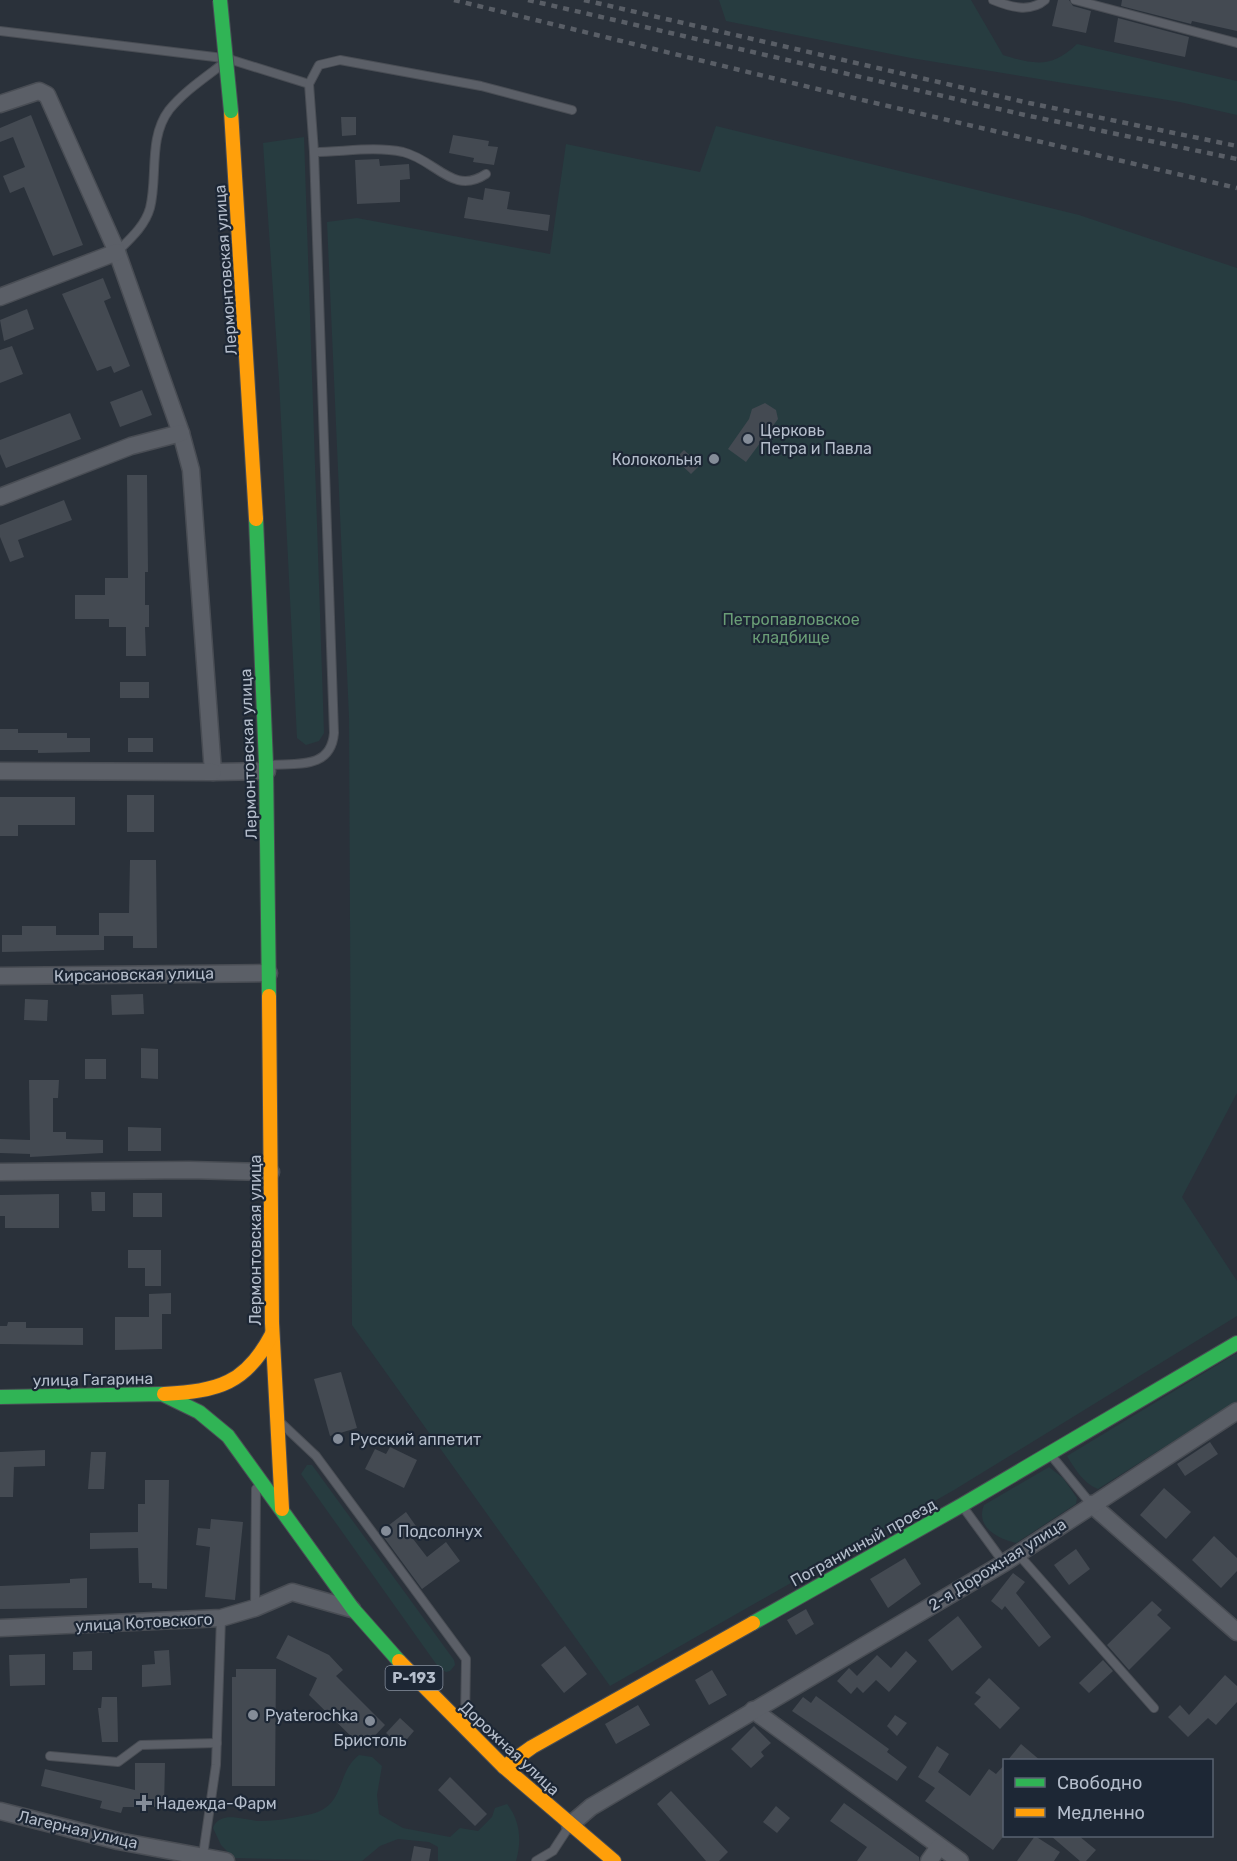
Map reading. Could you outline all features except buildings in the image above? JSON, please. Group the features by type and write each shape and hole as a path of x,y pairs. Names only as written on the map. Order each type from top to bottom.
{"main road":[{"name":"Лермонтовская улица","path":"220,0 231,111 251,400 267,768 272,1334 282,1509"},
{"path":"162,1394 198,1392 233,1381 249,1370 262,1355 272,1334"},
{"name":"Пограничный проезд","path":"504,1767 532,1747 962,1505 1237,1343"},
{"name":"улица Гагарина","path":"0,1397 162,1394 199,1412 228,1436 282,1509"},
{"name":"Дорожная улица","path":"282,1509 352,1609 464,1730 570,1825 614,1861"}],"street":[{"path":"0,104 39,91 47,94 52,102 117,252 181,432 191,470 213,772"},
{"path":"0,297 117,252"},
{"path":"0,497 130,446 181,432"},
{"path":"0,771 213,772 267,768"},
{"name":"Кирсановская улица","path":"0,975 268,973"},
{"path":"0,1172 189,1170 271,1172"},
{"name":"2-я Дорожная улица","path":"570,1825 591,1808 1010,1558 1090,1504 1237,1411"},
{"path":"1090,1504 1237,1632"},
{"name":"улица Котовского","path":"0,1628 221,1618 255,1608 292,1592 352,1609"},
{"path":"753,1710 960,1861"},
{"name":"Лагерная улица","path":"0,1810 118,1840 226,1861"},
{"path":"929,1861 939,1847"}],"lane":[{"path":"993,0 1017,8 1037,7 1045,0"},
{"path":"1075,0 1237,43"},
{"path":"0,31 229,59 309,84"},
{"path":"117,252 138,231 149,210 155,147 168,111 185,94 229,59"},
{"path":"267,768 314,762 327,755 333,747 334,734 314,152 309,84 320,65 340,60 481,86 572,110"},
{"path":"314,152 387,149 406,153 462,183 474,182 486,174"},
{"path":"275,1418 299,1437 316,1456 466,1659 468,1694 464,1730"},
{"path":"1050,1454 1090,1504"},
{"path":"255,1608 256,1471"},
{"path":"962,1505 1154,1708"},
{"path":"203,1855 217,1743 221,1618"},
{"path":"50,1756 118,1762 141,1745 217,1743"},
{"path":"536,1861 553,1851 570,1825"}],"green space":[{"path":"719,0 971,0 1003,55 1025,61 1051,61 1077,44 1237,81 1237,115 1180,102 911,58 726,21"},
{"name":"Петропавловское кладбище","path":"716,126 1079,215 1237,268 1237,1093 1182,1197 1237,1281 1237,1316 954,1490 610,1686 352,1325 349,717 327,222 357,218 550,254 566,144 700,172"},
{"path":"304,137 324,733 319,741 306,745 297,738 279,380 263,143"},
{"path":"1237,1353 1237,1401 1098,1489 1076,1471 1067,1456"},
{"path":"307,1465 312,1465 454,1660 455,1665 450,1671 446,1672 439,1668 301,1474"},
{"path":"1049,1467 1063,1478 1077,1498 1076,1504 1016,1543 996,1535 985,1526 982,1513 984,1505"},
{"path":"359,1755 372,1757 382,1766 377,1795 379,1814 403,1828 450,1837 460,1828 478,1831 492,1817 495,1808 507,1804 515,1817 519,1831 516,1861 438,1861 438,1847 429,1842 398,1839 380,1846 362,1861 234,1858 221,1845 213,1828 221,1819 234,1817 260,1821 301,1816 320,1811 335,1798 346,1771"}],"railway":[{"path":"454,0 854,98 1237,188"},
{"path":"528,0 1025,115 1237,159"},
{"path":"584,0 1029,103 1237,146"}],"traffic: fast":[{"path":"220,0 231,111"},
{"path":"256,519 266,764 269,996"},
{"path":"753,1623 962,1505 1237,1343"},
{"path":"0,1397 162,1394 199,1412 228,1436 353,1609 399,1661"}],"traffic: slow":[{"path":"231,111 256,519"},
{"path":"269,996 272,1323 282,1509"},
{"path":"164,1394 200,1390 228,1382 252,1364 272,1334"},
{"path":"504,1767 532,1747 753,1623"},
{"path":"399,1661 504,1767 614,1861"}],"place":[{"name":"Церковь Петра и Павла","path":"748,439"},
{"name":"Колокольня","path":"714,459"},
{"name":"Русский аппетит","path":"338,1439"},
{"name":"Подсолнух","path":"386,1531"},
{"name":"Pyaterochka","path":"253,1715"},
{"name":"Бристоль","path":"370,1721"},
{"name":"Надежда-Фарм","path":"144,1803"}]}
